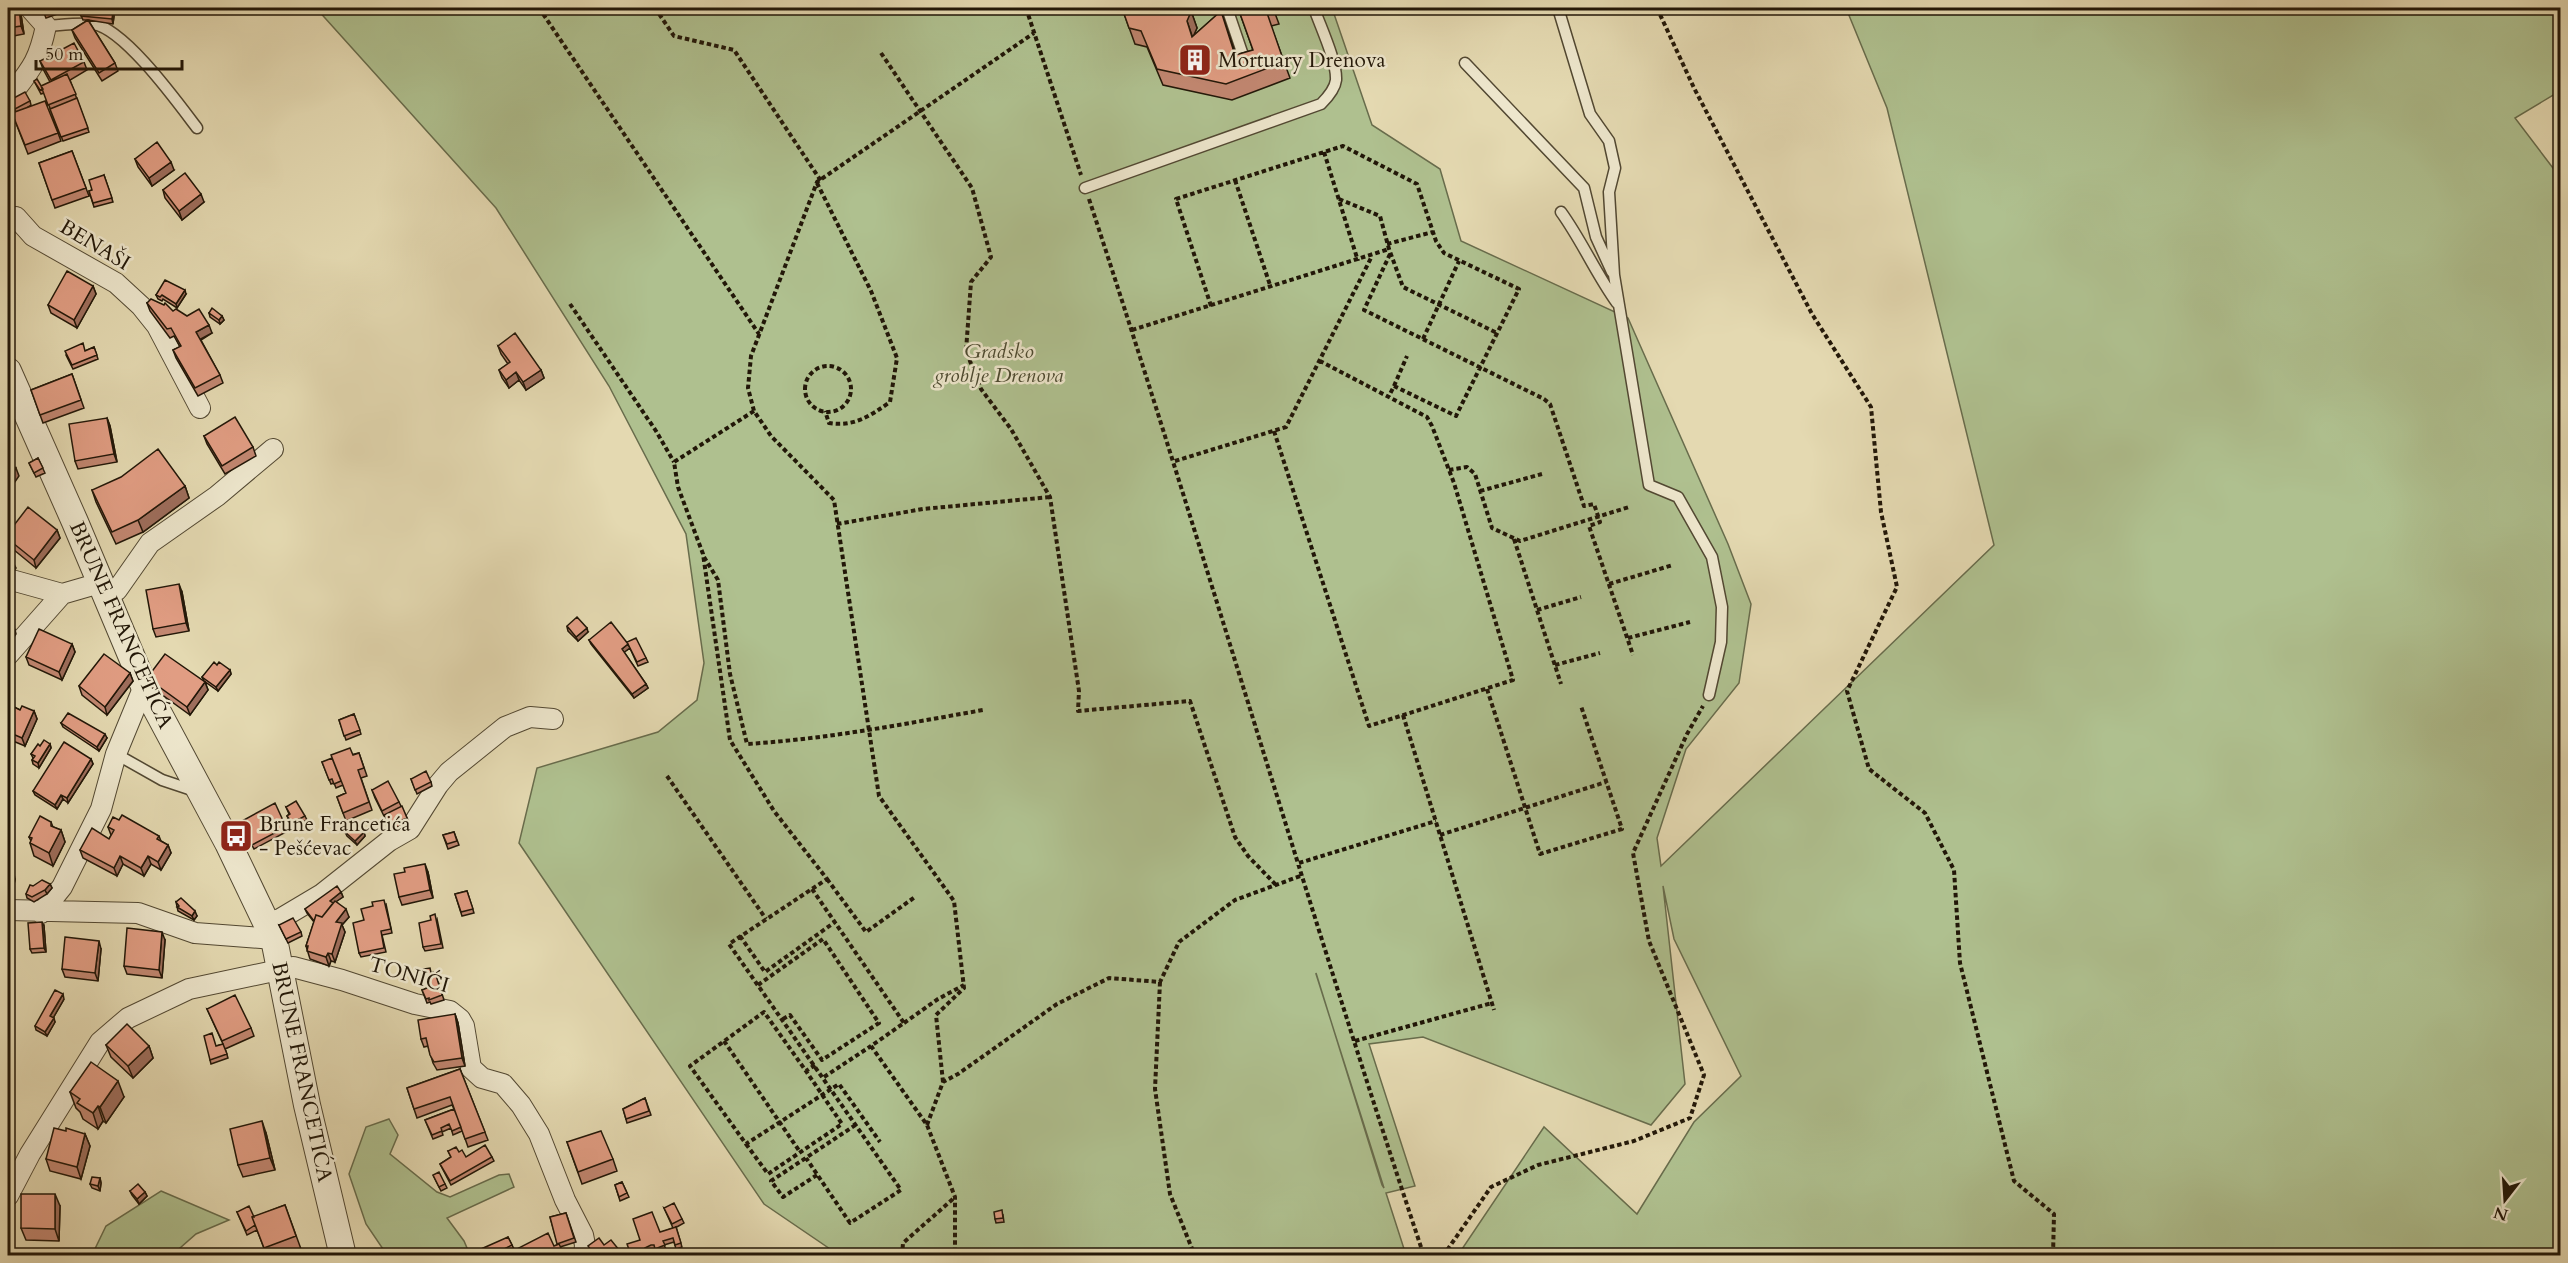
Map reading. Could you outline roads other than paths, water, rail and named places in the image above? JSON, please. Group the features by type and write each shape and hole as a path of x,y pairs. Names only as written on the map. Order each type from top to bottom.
{"street":[{"path":"8,99 26,77 40,54 46,27 30,8"},
{"name":"BENAŠI","path":"10,213 33,236 116,283 141,306 158,326 200,408"},
{"name":"BRUNE FRANCETIĆA","path":"8,371 144,686 202,793 270,932 281,970 294,1048 343,1256"},
{"path":"8,579 62,594 103,589 117,590 150,543 217,496 273,449"},
{"path":"8,655 62,594"},
{"path":"40,912 62,887 101,809 116,754 144,686"},
{"path":"8,910 138,913 195,933 270,932 280,919 322,894 389,841 410,829 449,772 505,728 530,717 553,718"},
{"name":"TONIĆI","path":"281,970 293,967 342,980 415,1005 450,1011 460,1019 464,1026 471,1068 482,1078 503,1084 521,1105 539,1134 565,1200 583,1236 584,1256"},
{"path":"8,1196 30,1154 100,1042 128,1018 189,990 281,970"}],"lane":[{"path":"1227,8 1245,61"},
{"path":"1085,188 1321,104 1330,95 1336,81 1334,66 1314,8"},
{"path":"1558,8 1590,114 1609,141 1616,168 1609,192 1614,275 1649,484 1678,497 1712,557 1722,608 1721,642 1709,695"},
{"path":"46,27 95,24 117,37 143,61 197,128"},
{"path":"1465,63 1584,188 1596,237 1614,275"},
{"path":"1561,212 1619,307"},
{"path":"116,754 162,780 202,793"}],"place":[{"name":"Mortuary Drenova","path":"1195,60"},
{"name":"Brune Francetića - Pešćevac","path":"236,836"}],"park label":[{"name":"Gradsko groblje Drenova","path":"999,363"}]}
